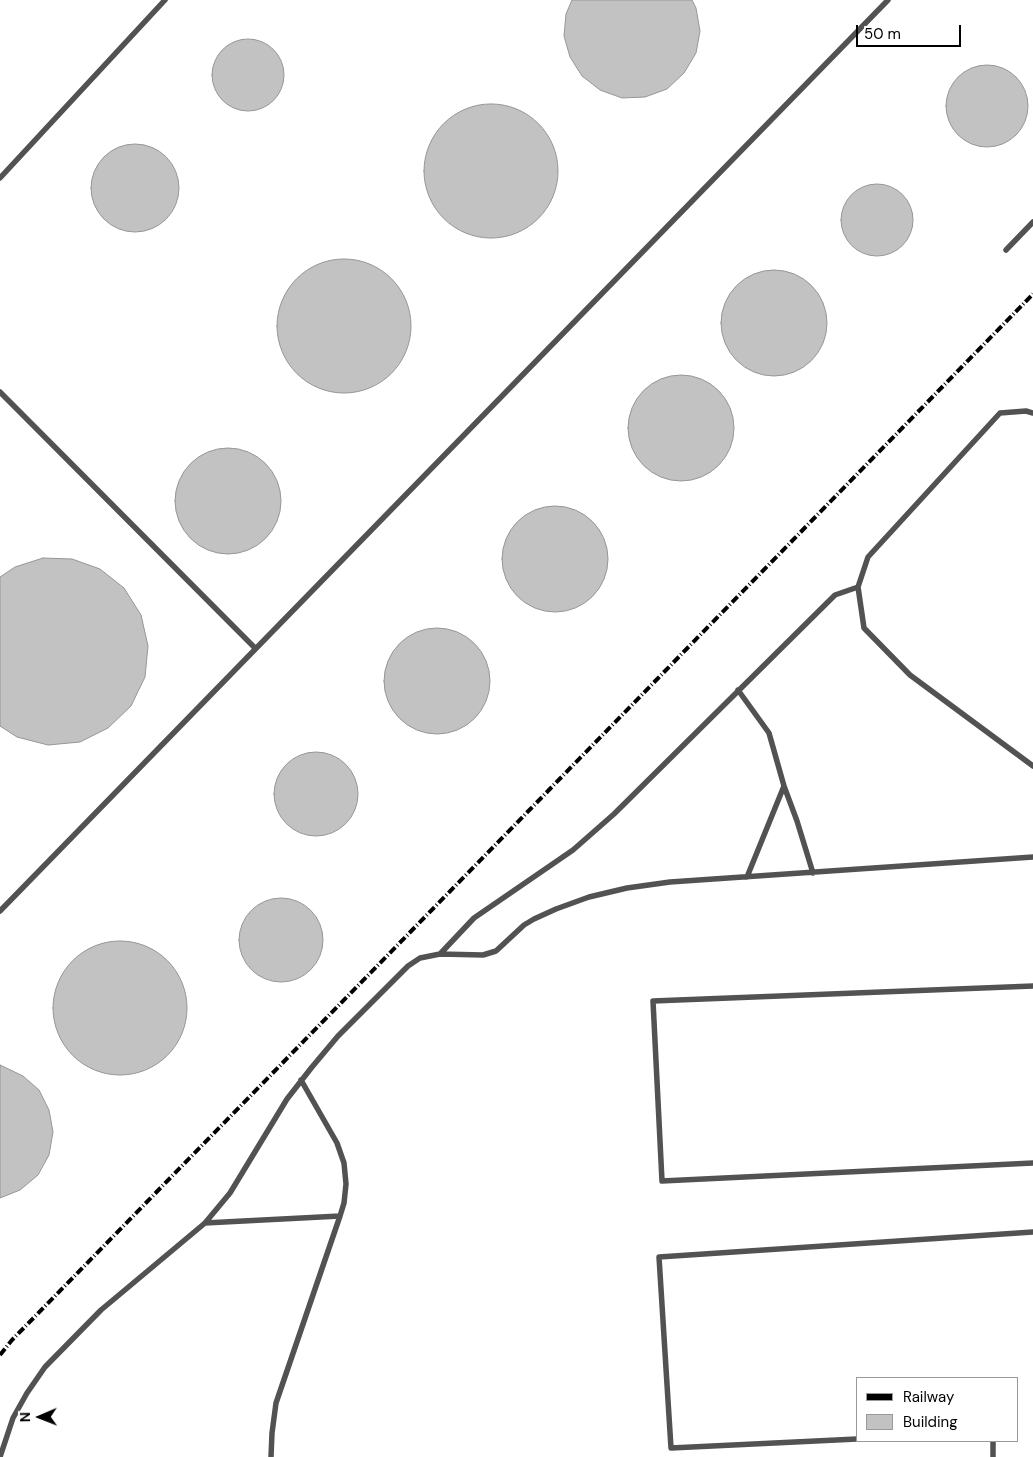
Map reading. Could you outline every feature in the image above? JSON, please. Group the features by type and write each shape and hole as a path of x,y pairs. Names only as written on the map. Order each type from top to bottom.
{"lane":[{"path":"0,178 165,0"},
{"path":"0,910 888,0"},
{"path":"1006,250 1033,222"},
{"path":"0,392 255,648"},
{"path":"1033,413 1026,411 1000,413 868,557 858,587 864,628 910,675 1033,766"},
{"path":"440,954 474,918 572,850 614,814 835,595 858,587"},
{"path":"738,690 769,733 784,786 798,821 813,873"},
{"path":"747,878 784,786"},
{"path":"0,1457 13,1418 45,1367 101,1310 205,1223 230,1193 287,1099 302,1080 338,1036 408,966 420,958 440,954 483,956 496,951 524,925 534,919 589,897 627,888 670,882 1033,857"},
{"path":"1033,986 653,1001 662,1181 1033,1163"},
{"path":"271,1457 276,1403 340,1216 344,1203 346,1184 344,1163 337,1142 302,1080"},
{"path":"205,1223 340,1216"},
{"path":"856,1439 671,1448 659,1257 1033,1232"},
{"path":"992,1442 993,1457"}],"building":[{"path":"572,0 692,0 696,8 700,31 696,53 684,73 667,89 645,97 622,98 600,90 582,76 570,57 564,36 566,14"},
{"path":"248,39 262,42 274,49 281,61 284,75 281,89 274,101 262,108 248,111 234,108 222,101 215,89 212,75 215,61 222,49 234,42"},
{"path":"987,65 1003,68 1016,77 1025,90 1028,106 1025,122 1016,135 1003,144 987,147 971,144 958,135 949,122 946,106 949,90 958,77 971,68"},
{"path":"491,104 517,109 539,123 553,145 558,171 553,197 539,219 517,233 491,238 465,233 443,219 429,197 424,171 429,145 443,123 465,109"},
{"path":"135,144 152,147 166,157 176,171 179,188 176,205 166,219 152,229 135,232 118,229 104,219 94,205 91,188 94,171 104,157 118,147"},
{"path":"877,184 891,187 903,194 910,206 913,220 910,234 903,246 891,253 877,256 863,253 851,246 844,234 841,220 844,206 851,194 863,187"},
{"path":"344,259 370,264 392,278 406,300 411,326 406,352 392,374 370,388 344,393 318,388 296,374 282,352 277,326 282,300 296,278 318,264"},
{"path":"774,270 794,274 812,285 823,303 827,323 823,343 812,361 794,372 774,376 754,372 736,361 725,343 721,323 725,303 736,285 754,274"},
{"path":"681,375 701,379 719,390 730,408 734,428 730,448 719,466 701,477 681,481 661,477 643,466 632,448 628,428 632,408 643,390 661,379"},
{"path":"228,448 248,452 266,463 277,481 281,501 277,521 266,539 248,550 228,554 208,550 190,539 179,521 175,501 179,481 190,463 208,452"},
{"path":"555,506 575,510 593,521 604,539 608,559 604,579 593,597 575,608 555,612 535,608 517,597 506,579 502,559 506,539 517,521 535,510"},
{"path":"43,558 72,559 100,569 124,588 141,615 148,646 145,677 131,706 108,728 80,742 48,745 17,737 0,726 0,577 15,567"},
{"path":"437,628 457,632 475,643 486,661 490,681 486,701 475,719 457,730 437,734 417,730 399,719 388,701 384,681 388,661 399,643 417,632"},
{"path":"308,752 324,752 340,759 351,770 358,786 355,810 346,824 340,829 324,836 308,836 292,829 281,818 274,802 274,786 281,770 292,759"},
{"path":"273,898 289,898 305,905 316,916 323,932 320,956 311,970 305,975 289,982 273,982 257,975 246,964 239,948 239,932 246,916 257,905"},
{"path":"120,941 146,946 168,960 182,982 187,1008 182,1034 168,1056 146,1070 120,1075 94,1070 72,1056 58,1034 53,1008 58,982 72,960 94,946"},
{"path":"0,1065 23,1076 39,1090 49,1110 53,1132 49,1155 38,1175 20,1190 0,1198"}],"railway":[{"path":"0,1355 12,1340 1033,294"}]}
